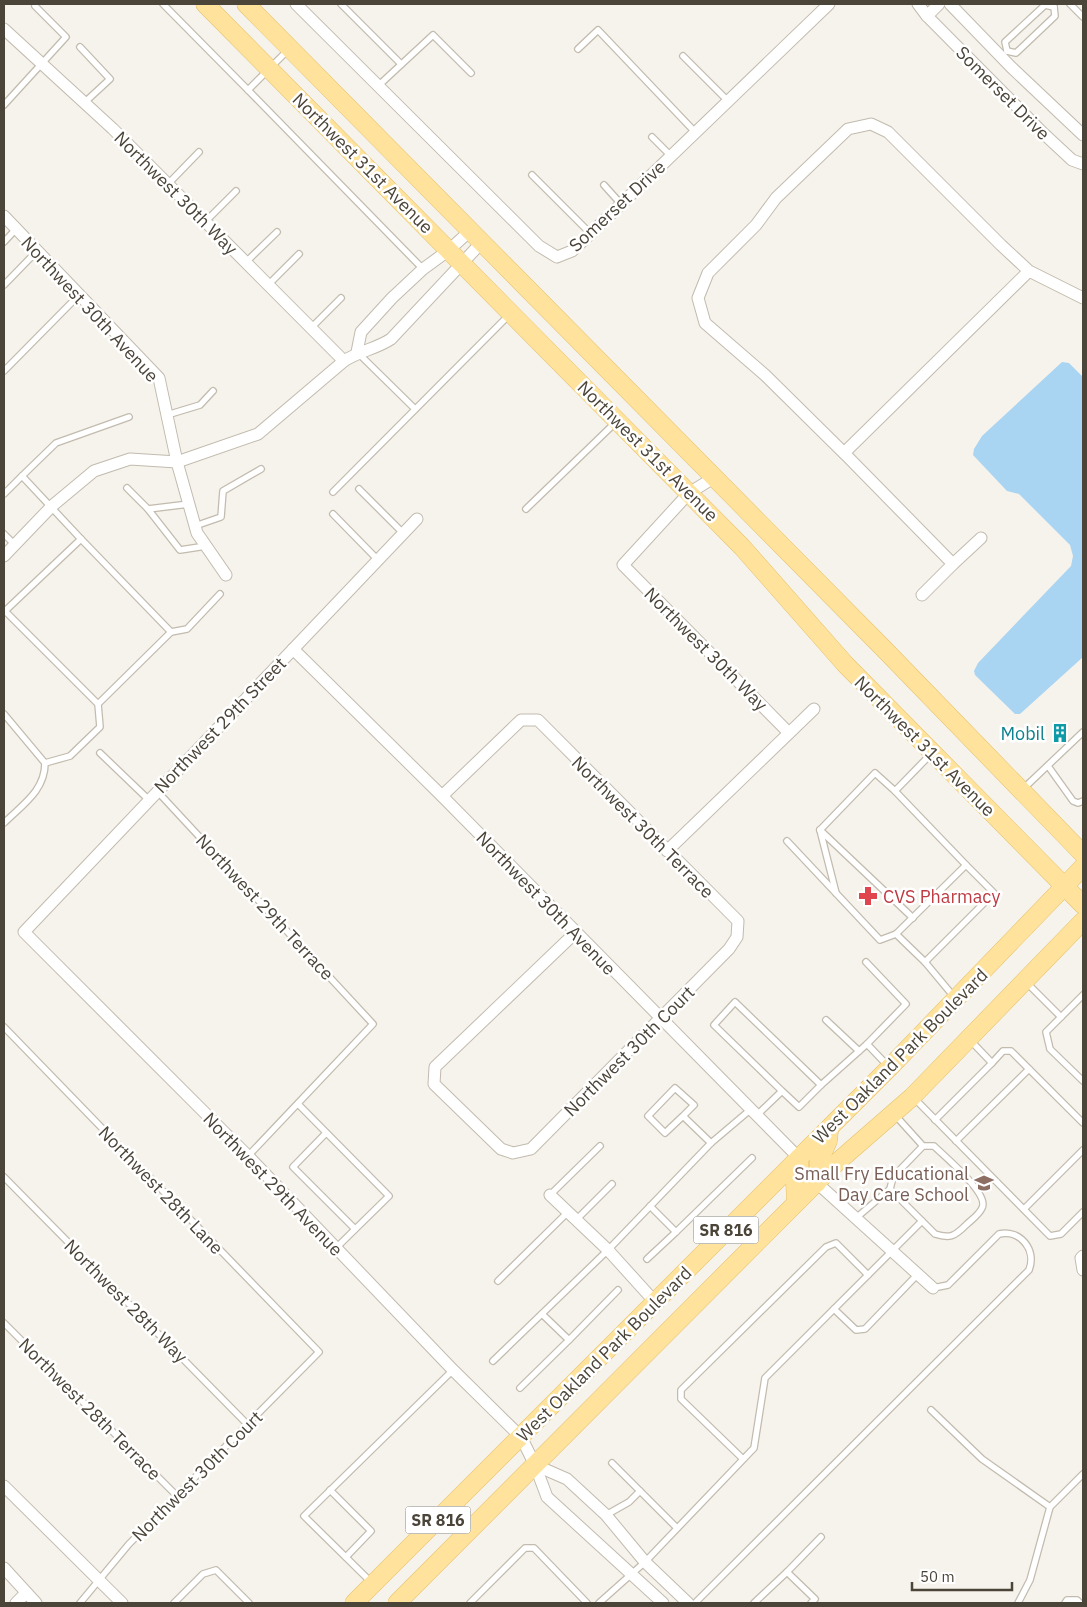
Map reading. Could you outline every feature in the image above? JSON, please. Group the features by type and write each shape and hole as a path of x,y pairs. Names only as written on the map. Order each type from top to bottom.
{"main road":[{"name":"Northwest 31st Avenue","path":"205,4 690,493 765,571 844,664 1083,905"},
{"name":"Northwest 31st Avenue","path":"246,4 715,477 1083,854"},
{"name":"West Oakland Park Boulevard","path":"354,1603 890,1068 1066,887 1083,867"},
{"name":"West Oakland Park Boulevard","path":"397,1603 796,1203 912,1097 1083,921"},
{"path":"817,1183 819,1161 828,1141 829,1128"},
{"path":"796,1203 795,1183 800,1173 799,1158"}],"street":[{"name":"Somerset Drive","path":"296,4 539,246 557,257 572,251 591,234 829,4"},
{"name":"Somerset Drive","path":"918,4 927,16 1050,140 1072,160 1083,164"},
{"name":"Somerset Drive","path":"927,16 940,4 959,14"},
{"name":"Somerset Drive","path":"950,4 1004,54 1083,135"},
{"name":"Northwest 30th Way","path":"4,30 84,103 168,184 344,361"},
{"path":"953,564 765,375 705,323 698,298 708,273 756,225 776,198 848,129 871,124 888,132 1001,245 1029,270 1083,298"},
{"name":"Northwest 30th Avenue","path":"4,216 159,378 177,462 195,526 226,575"},
{"path":"357,352 361,332 423,269 450,250 477,236"},
{"path":"4,556 52,506 94,471 130,459 177,462 258,434 344,361 357,352 380,346 391,339 462,263 477,236"},
{"path":"844,453 1029,270"},
{"path":"690,493 715,477"},
{"name":"Northwest 30th Way","path":"690,493 623,565 789,733"},
{"name":"Northwest 29th Street","path":"24,932 417,519"},
{"path":"922,595 981,538"},
{"name":"Northwest 30th Avenue","path":"293,649 442,796 799,1158"},
{"path":"667,851 814,709"},
{"name":"Northwest 30th Terrace","path":"442,796 520,720 538,720 738,921 737,937"},
{"name":"Northwest 29th Avenue","path":"24,932 248,1156 453,1370 521,1437 535,1465 547,1497 663,1603"},
{"name":"Northwest 30th Court","path":"575,932 435,1067 434,1084 501,1150 513,1154 531,1149 729,949 737,937"},
{"path":"817,1183 933,1288"},
{"path":"550,1195 608,1250 655,1302"},
{"path":"1083,1256 1081,1258 1083,1270"},
{"path":"535,1465 567,1479 606,1516 645,1562 688,1603"},
{"path":"4,1486 122,1603"},
{"path":"4,1568 36,1603"},
{"path":"16,1603 26,1593"}],"lane":[{"path":"163,4 423,269"},
{"path":"341,4 402,64"},
{"path":"1070,4 1083,16"},
{"path":"1045,5 1055,5 1055,16 1016,53 1004,54 1005,42 1045,5"},
{"path":"4,104 66,37 35,6"},
{"path":"578,49 598,30 696,132"},
{"path":"378,87 433,36 471,73"},
{"path":"80,48 110,78 84,103"},
{"path":"248,90 290,48"},
{"path":"683,56 728,101"},
{"path":"652,137 671,156"},
{"path":"168,184 199,152"},
{"path":"532,175 591,234"},
{"path":"604,185 621,204"},
{"path":"205,222 236,190"},
{"path":"4,242 16,229"},
{"path":"246,262 276,232"},
{"path":"4,285 37,251"},
{"path":"268,285 298,254"},
{"path":"4,371 79,295"},
{"path":"311,328 341,298"},
{"path":"333,492 511,313"},
{"path":"357,352 415,410"},
{"path":"167,415 200,405 213,391"},
{"path":"4,494 56,443 129,417"},
{"path":"526,509 618,421"},
{"path":"195,526 221,517 223,491 261,469"},
{"path":"22,476 171,632"},
{"path":"127,488 148,508 180,550 206,546"},
{"path":"359,489 403,533"},
{"path":"148,508 189,504"},
{"path":"333,514 378,560"},
{"path":"4,534 15,545"},
{"path":"45,763 70,756 100,727 98,704 4,610 81,539"},
{"path":"98,704 171,632 187,629 220,594"},
{"path":"4,714 45,763 45,777 40,786 4,823"},
{"path":"1021,791 1083,732"},
{"name":"Northwest 29th Terrace","path":"100,753 153,795 373,1024 298,1104"},
{"path":"895,791 932,753"},
{"path":"1048,766 1073,801 1078,803 1083,801"},
{"path":"820,830 875,773 895,791 994,893 924,962"},
{"path":"820,830 836,895"},
{"path":"820,830 913,918"},
{"path":"787,841 880,940 896,934 966,865"},
{"path":"896,934 957,999"},
{"path":"821,1085 736,1002 714,1026 799,1107 867,1044 906,1004 866,962"},
{"path":"1026,981 1061,1017"},
{"path":"1083,995 1046,1032 1050,1049 1083,1081"},
{"path":"826,1020 859,1051"},
{"name":"Northwest 28th Lane","path":"4,1027 319,1352"},
{"path":"969,1039 992,1062"},
{"path":"867,1044 890,1068"},
{"path":"935,1120 1004,1051 1011,1051 1083,1123"},
{"path":"956,1142 1029,1069"},
{"path":"675,1088 694,1105 684,1116 665,1134 648,1116 675,1088"},
{"path":"492,1361 608,1250 711,1143 782,1091"},
{"path":"912,1097 1050,1236 1061,1234 1083,1212"},
{"path":"248,1156 298,1104 388,1196 336,1248"},
{"path":"893,1113 923,1146"},
{"path":"684,1116 711,1143"},
{"path":"326,1133 293,1168 355,1229"},
{"path":"550,1195 600,1146"},
{"path":"855,1218 890,1189 893,1177 923,1146 934,1146 980,1192 984,1202 982,1209 955,1236 945,1238 936,1234 890,1189"},
{"path":"1024,1209 1083,1150"},
{"path":"647,1259 752,1158"},
{"name":"Northwest 28th Way","path":"4,1176 248,1425"},
{"path":"498,1281 572,1216 612,1184"},
{"path":"650,1206 676,1232"},
{"path":"599,1603 645,1562 754,1448 765,1378 922,1221"},
{"path":"695,1603 1030,1270 1033,1260 1030,1249 1015,1235 1008,1232 998,1234 948,1285 933,1288"},
{"path":"743,1459 681,1399 681,1390 826,1247 836,1243 868,1275"},
{"path":"834,1309 856,1330 865,1329 917,1274"},
{"path":"520,1388 618,1290"},
{"path":"542,1314 569,1340"},
{"name":"Northwest 28th Terrace","path":"4,1323 176,1495"},
{"name":"Northwest 30th Court","path":"80,1603 130,1544 176,1495 319,1352"},
{"path":"374,1584 304,1516 453,1370"},
{"path":"931,1410 982,1459 1050,1507"},
{"path":"612,1463 676,1528"},
{"path":"1018,1603 1030,1580 1050,1507 1083,1474"},
{"path":"330,1490 371,1531 346,1557"},
{"path":"606,1516 629,1502 640,1491"},
{"path":"754,1603 821,1537"},
{"path":"470,1603 525,1548 534,1548 587,1603"},
{"path":"174,1603 203,1574 216,1570 249,1603"},
{"path":"787,1572 815,1599 811,1603"},
{"path":"1065,1603 1067,1600 1077,1600 1080,1603"}],"water":[{"path":"1062,362 1069,363 1083,377 1083,657 1020,714 1015,714 975,675 974,671 978,663 1071,566 1073,556 1070,545 1019,494 1007,491 973,455 974,449 982,436"}],"place":[{"name":"Mobil","path":"1060,733"},
{"name":"CVS Pharmacy","path":"868,896"},
{"name":"Small Fry Educational Day Care School","path":"984,1183"}]}
